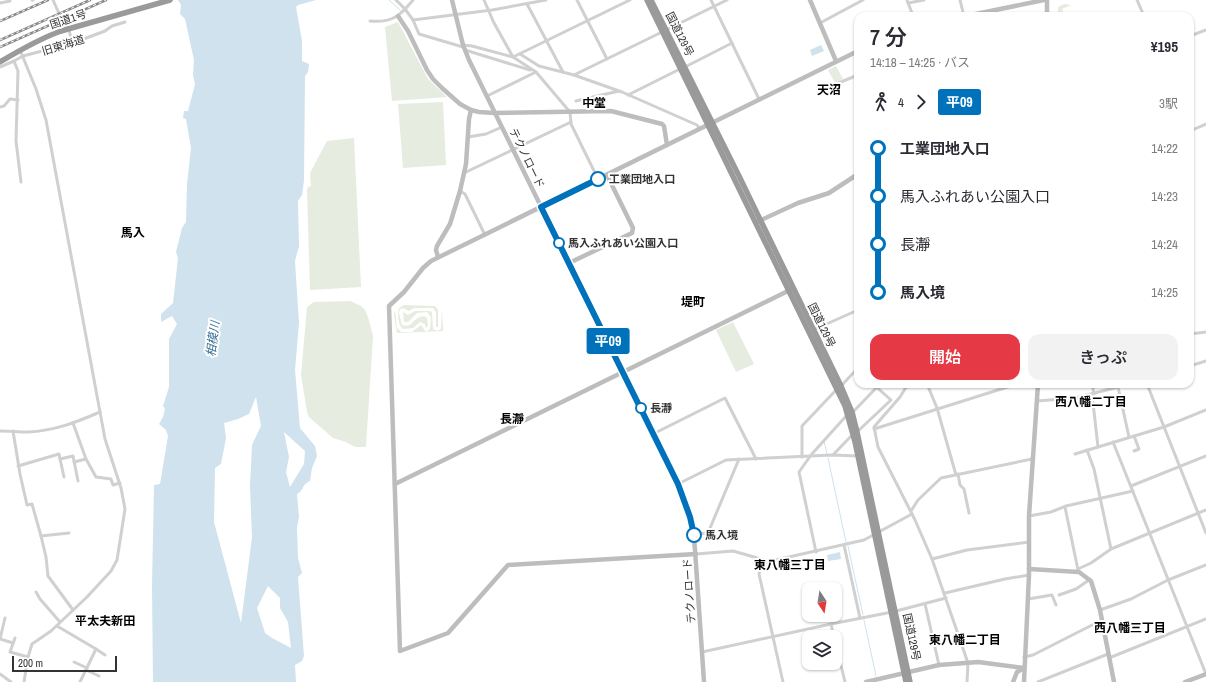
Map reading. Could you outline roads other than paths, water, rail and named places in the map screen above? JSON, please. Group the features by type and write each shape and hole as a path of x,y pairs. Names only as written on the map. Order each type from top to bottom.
{"highway":[{"name":"国道1号","path":"0,62 20,50 61,31 170,0"},
{"name":"国道129号","path":"647,0 664,31 839,388"},
{"name":"国道129号","path":"651,0 664,31"},
{"name":"国道129号","path":"791,290 813,330 850,413 910,682"},
{"name":"国道129号","path":"855,433 858,456 877,533"},
{"name":"国道129号","path":"906,682 907,673"}],"street":[{"path":"53,0 61,18 67,25 73,43"},
{"path":"396,0 413,20 419,34 464,47 536,72"},
{"path":"370,21 387,21 398,16 413,0"},
{"name":"テクノロード","path":"452,0 454,16 464,47 513,150 678,484 690,517 694,534 704,682"},
{"path":"484,0 494,23 513,57"},
{"path":"413,20 454,16 546,0"},
{"path":"577,0 607,59"},
{"path":"513,57 630,0"},
{"path":"711,0 759,99"},
{"path":"574,76 727,0"},
{"path":"810,0 836,62"},
{"path":"820,23 863,0"},
{"path":"911,12 907,1 924,0"},
{"path":"960,0 964,12"},
{"path":"987,12 1044,0"},
{"path":"1047,0 1047,12"},
{"path":"1137,0 1142,12"},
{"path":"0,3 10,1"},
{"path":"527,4 563,72"},
{"path":"398,16 408,30 427,70 433,78 460,104 471,110 495,113 611,111 662,124 664,126 667,145"},
{"name":"旧東海道","path":"0,67 23,56 73,43 125,22"},
{"path":"1194,34 1206,30"},
{"path":"628,95 732,43"},
{"path":"464,47 472,46 513,57 536,72 570,112 571,122 598,179"},
{"path":"20,50 48,127 105,439 120,483 125,509 118,560 111,572 57,626 34,642 28,657 24,682"},
{"path":"782,682 759,574 762,563 761,559 733,551 693,555 508,565 448,633 400,651 390,306 404,292 423,268 438,257 854,53"},
{"path":"520,54 538,66 563,72 618,91 697,125 700,129"},
{"path":"14,61 18,71 16,141 21,182"},
{"path":"487,96 536,72"},
{"path":"836,84 854,77"},
{"path":"576,100 618,91"},
{"path":"0,107 4,106 10,99 18,100"},
{"path":"438,257 436,250 437,246 450,224 460,191 464,173 471,110"},
{"path":"464,173 571,122"},
{"path":"1194,129 1206,124"},
{"path":"468,137 486,134 502,127"},
{"path":"569,263 632,233 633,228 607,175"},
{"path":"758,222 798,203 829,193 854,178"},
{"path":"460,191 465,194 485,235"},
{"path":"395,484 791,290"},
{"path":"813,330 854,312"},
{"path":"1194,334 1206,332"},
{"path":"1194,365 1206,361"},
{"path":"802,457 802,426 854,372"},
{"path":"816,552 800,476 801,468 809,457 875,388"},
{"path":"833,456 855,433 891,400 877,388"},
{"path":"906,388 900,397 874,427 874,429 878,447 912,513 932,559 968,663 967,682"},
{"path":"929,388 937,408 960,485 964,489 969,513"},
{"path":"874,429 1004,388"},
{"path":"1024,682 1029,569 1029,516 1038,388"},
{"path":"1092,388 1098,447"},
{"path":"1037,401 1075,398 1114,388"},
{"path":"1118,388 1129,437"},
{"path":"1148,388 1206,533"},
{"path":"653,434 725,398 756,459"},
{"path":"1075,454 1164,427 1206,410"},
{"path":"0,432 33,431 55,428 73,423 100,412"},
{"path":"73,423 86,459 96,477 111,479 113,485 120,483"},
{"path":"13,431 18,466 27,505 32,504 46,557 48,576 73,610"},
{"path":"1134,436 1139,449 1134,451"},
{"path":"1113,442 1206,674 1185,682"},
{"path":"1087,450 1094,469 1111,549"},
{"path":"18,466 59,454 64,478"},
{"path":"60,459 73,456 78,481"},
{"path":"678,484 726,460 858,456"},
{"path":"1131,486 1206,456"},
{"path":"74,462 86,459"},
{"path":"694,534 708,533 739,459"},
{"path":"762,563 864,540 912,513 918,500 941,478 1032,459"},
{"path":"1029,516 1051,512 1065,507 1133,491"},
{"path":"1065,507 1078,571 1089,580 1092,585 1100,610 1114,682"},
{"path":"1029,569 1078,571 1111,549 1206,510"},
{"path":"41,536 69,533"},
{"path":"932,559 967,550 1029,542"},
{"path":"844,545 860,618"},
{"path":"1100,610 1131,599 1168,580 1206,565"},
{"path":"944,593 1005,578 1028,575"},
{"path":"1059,595 1076,589 1089,580"},
{"path":"36,592 40,599 60,622"},
{"path":"1027,599 1052,595 1056,605"},
{"path":"702,652 894,612 946,598"},
{"path":"925,604 939,665"},
{"path":"5,618 0,639 13,643"},
{"path":"1038,682 1206,619"},
{"path":"1024,657 1033,656 1102,620"},
{"path":"831,624 833,630"},
{"path":"57,626 105,655"},
{"path":"15,638 10,652 28,657"},
{"path":"80,682 96,649"},
{"path":"74,662 99,676"},
{"path":"866,682 939,665 991,663 1024,668"},
{"path":"1013,682 1017,672 1024,668"},
{"path":"842,669 845,682"},
{"path":"0,674 11,682"}],"water":[{"name":"相模川","path":"178,0 316,0 298,5 296,7 302,41 302,61 309,64 308,72 305,76 304,180 302,195 298,201 299,246 295,261 299,323 295,370 300,428 315,446 317,456 312,468 310,481 305,484 301,491 297,494 299,517 297,527 298,558 302,573 298,577 304,656 302,661 295,665 296,682 153,682 152,586 154,485 160,484 168,436 166,430 159,424 163,417 165,409 163,406 169,387 169,339 177,324 172,316 161,322 161,314 173,303 178,258 176,252 182,228 186,222 187,184 191,148 186,119 183,118 184,111 188,111 195,84 193,75 194,60 185,19 180,14 181,5","holes":["256,397 261,426 252,445 250,486 252,537 241,623 214,522 215,468 221,464 226,438 224,423 249,414","284,432 305,451 304,464 290,487 286,472 289,457","268,586 280,598 280,608 288,622 291,648 265,633 257,608"]},
{"path":"821,45 824,51 812,56 810,50"},
{"path":"840,552 841,559 828,561 827,555"}],"waterway":[{"path":"389,0 400,10"},
{"path":"824,441 827,454"},
{"path":"828,458 846,542"},
{"path":"848,546 863,615"},
{"path":"864,620 876,676"}],"railway":[{"path":"0,21 48,0"},
{"path":"0,40 90,0"},
{"path":"0,47 106,0"}],"place":[{"name":"工業団地入口","path":"598,179"},
{"name":"馬入ふれあい公園入口","path":"559,243"},
{"name":"長瀞","path":"641,408"},
{"name":"馬入境","path":"694,535"}],"district":[{"name":"天沼","path":"829,90"},
{"name":"中堂","path":"594,103"},
{"name":"馬入","path":"133,233"},
{"name":"堤町","path":"693,302"},
{"name":"西八幡二丁目","path":"1091,402"},
{"name":"長瀞","path":"512,419"},
{"name":"東八幡三丁目","path":"790,565"},
{"name":"平太夫新田","path":"105,621"},
{"name":"西八幡三丁目","path":"1130,628"},
{"name":"東八幡二丁目","path":"965,640"}]}
